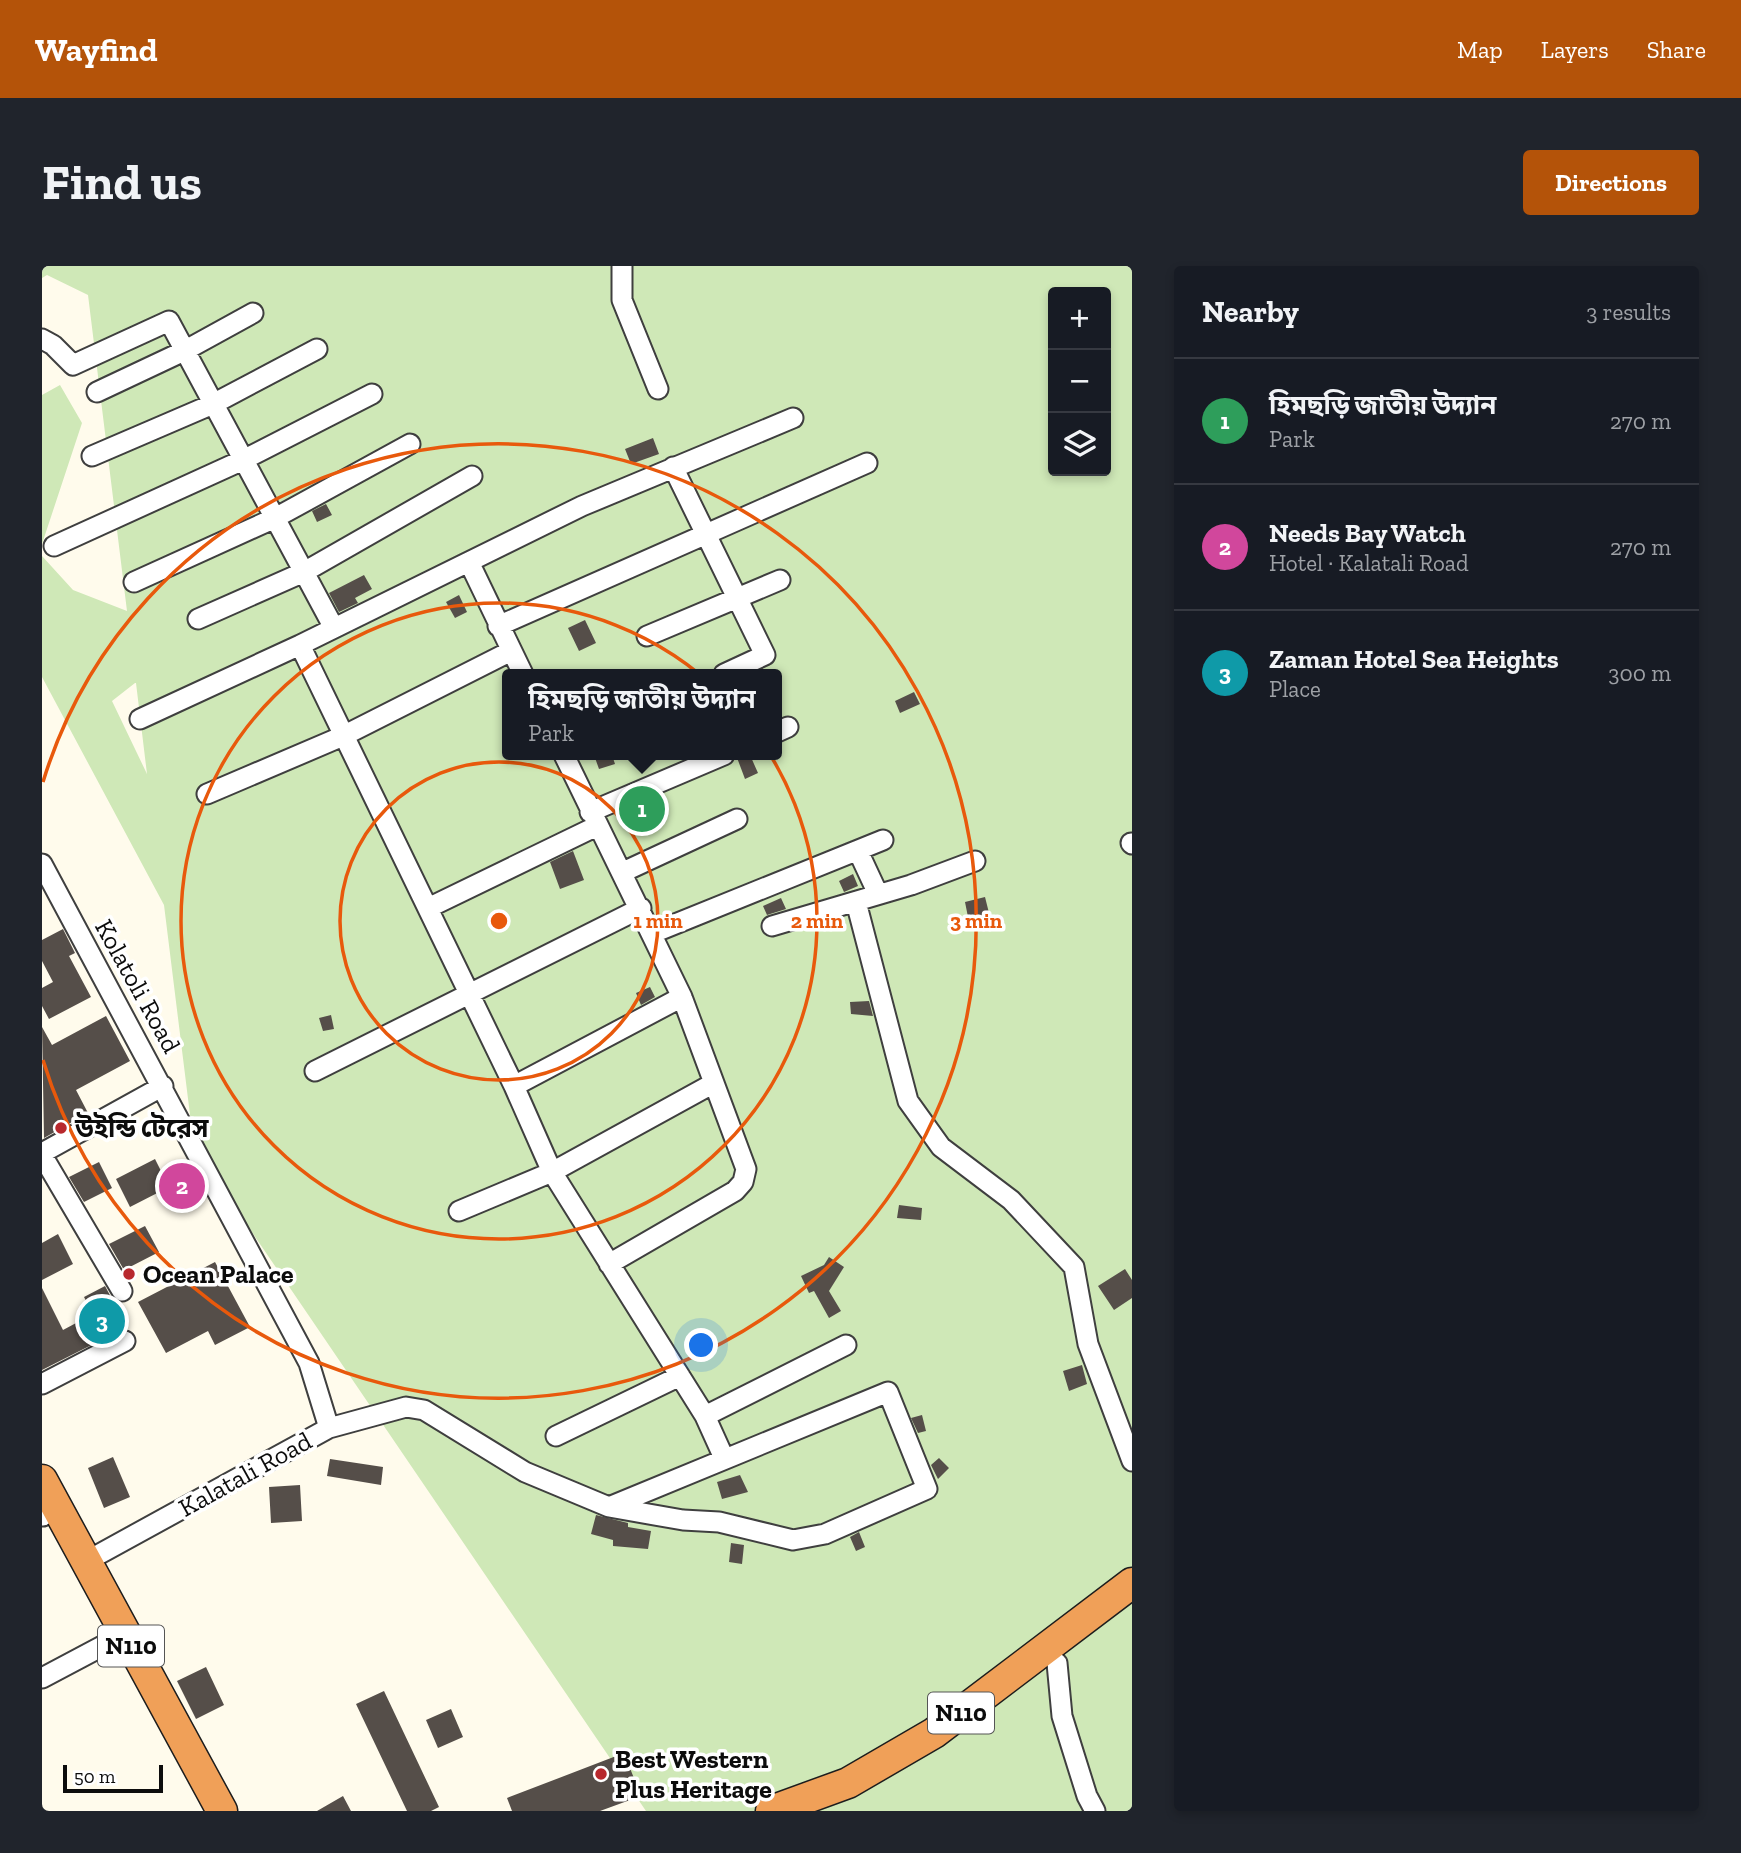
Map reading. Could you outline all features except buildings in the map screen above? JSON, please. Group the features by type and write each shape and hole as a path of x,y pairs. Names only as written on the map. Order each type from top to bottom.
{"highway":[{"name":"N110","path":"42,1480 222,1811"},
{"name":"N110","path":"42,1516 204,1811"},
{"name":"N110","path":"771,1811 848,1783 934,1733 1132,1583"},
{"name":"N110","path":"823,1811 852,1801 923,1762 1132,1607"}],"street":[{"path":"622,266 622,300 658,389"},
{"path":"97,392 184,351 253,313"},
{"path":"42,339 53,345 73,365 169,321 334,628"},
{"path":"92,456 213,404 317,349"},
{"path":"54,546 243,460 372,394"},
{"path":"139,719 300,645 582,506 793,418"},
{"path":"134,582 275,518 410,444"},
{"path":"498,626 867,463"},
{"path":"673,467 765,655 735,669"},
{"path":"198,619 304,572 472,476"},
{"path":"469,562 520,669"},
{"path":"647,636 780,580"},
{"path":"300,645 514,1086 552,1172 705,1416 724,1458"},
{"path":"207,794 343,736 511,651"},
{"path":"566,760 641,908 682,997 746,1169 743,1182 735,1191 609,1264"},
{"path":"428,908 594,819 714,760"},
{"path":"623,872 737,819"},
{"path":"653,933 883,840"},
{"path":"858,851 878,894"},
{"path":"772,926 856,902 975,861"},
{"name":"Kolatoli Road","path":"42,864 163,1086 42,1154"},
{"path":"856,902 908,1101 942,1147 1011,1200 1074,1267 1088,1343 1132,1461"},
{"path":"315,1071 641,908"},
{"path":"514,1086 682,997"},
{"path":"459,1211 552,1172 714,1083"},
{"name":"Kalatali Road","path":"85,1562 329,1428 309,1363 163,1086"},
{"path":"42,1154 122,1291"},
{"path":"42,1384 125,1341"},
{"path":"705,1416 846,1345"},
{"path":"556,1436 680,1376"},
{"path":"329,1428 406,1407 424,1410 525,1472 609,1507 683,1520 719,1522 793,1541 824,1534 927,1489 888,1392 609,1507"},
{"path":"42,1678 110,1642"},
{"path":"1056,1663 1062,1689 1062,1716 1087,1796 1095,1811"}],"green space":[{"path":"42,266 1132,266 1132,1811 646,1811 194,1147 164,905 42,677 42,556 73,590 127,611 88,295 47,275 42,278","holes":["136,683 147,774 112,701"]},
{"path":"60,385 82,423 42,544 42,395"}],"place":[{"name":"হিমছড়ি জাতীয় উদ্যান","path":"642,809"},
{"name":"উইন্ডি টেরেস","path":"61,1128"},
{"name":"Needs Bay Watch","path":"182,1186"},
{"name":"Ocean Palace","path":"129,1274"},
{"name":"Zaman Hotel Sea Heights","path":"102,1321"},
{"name":"Best Western Plus Heritage","path":"601,1774"}]}
